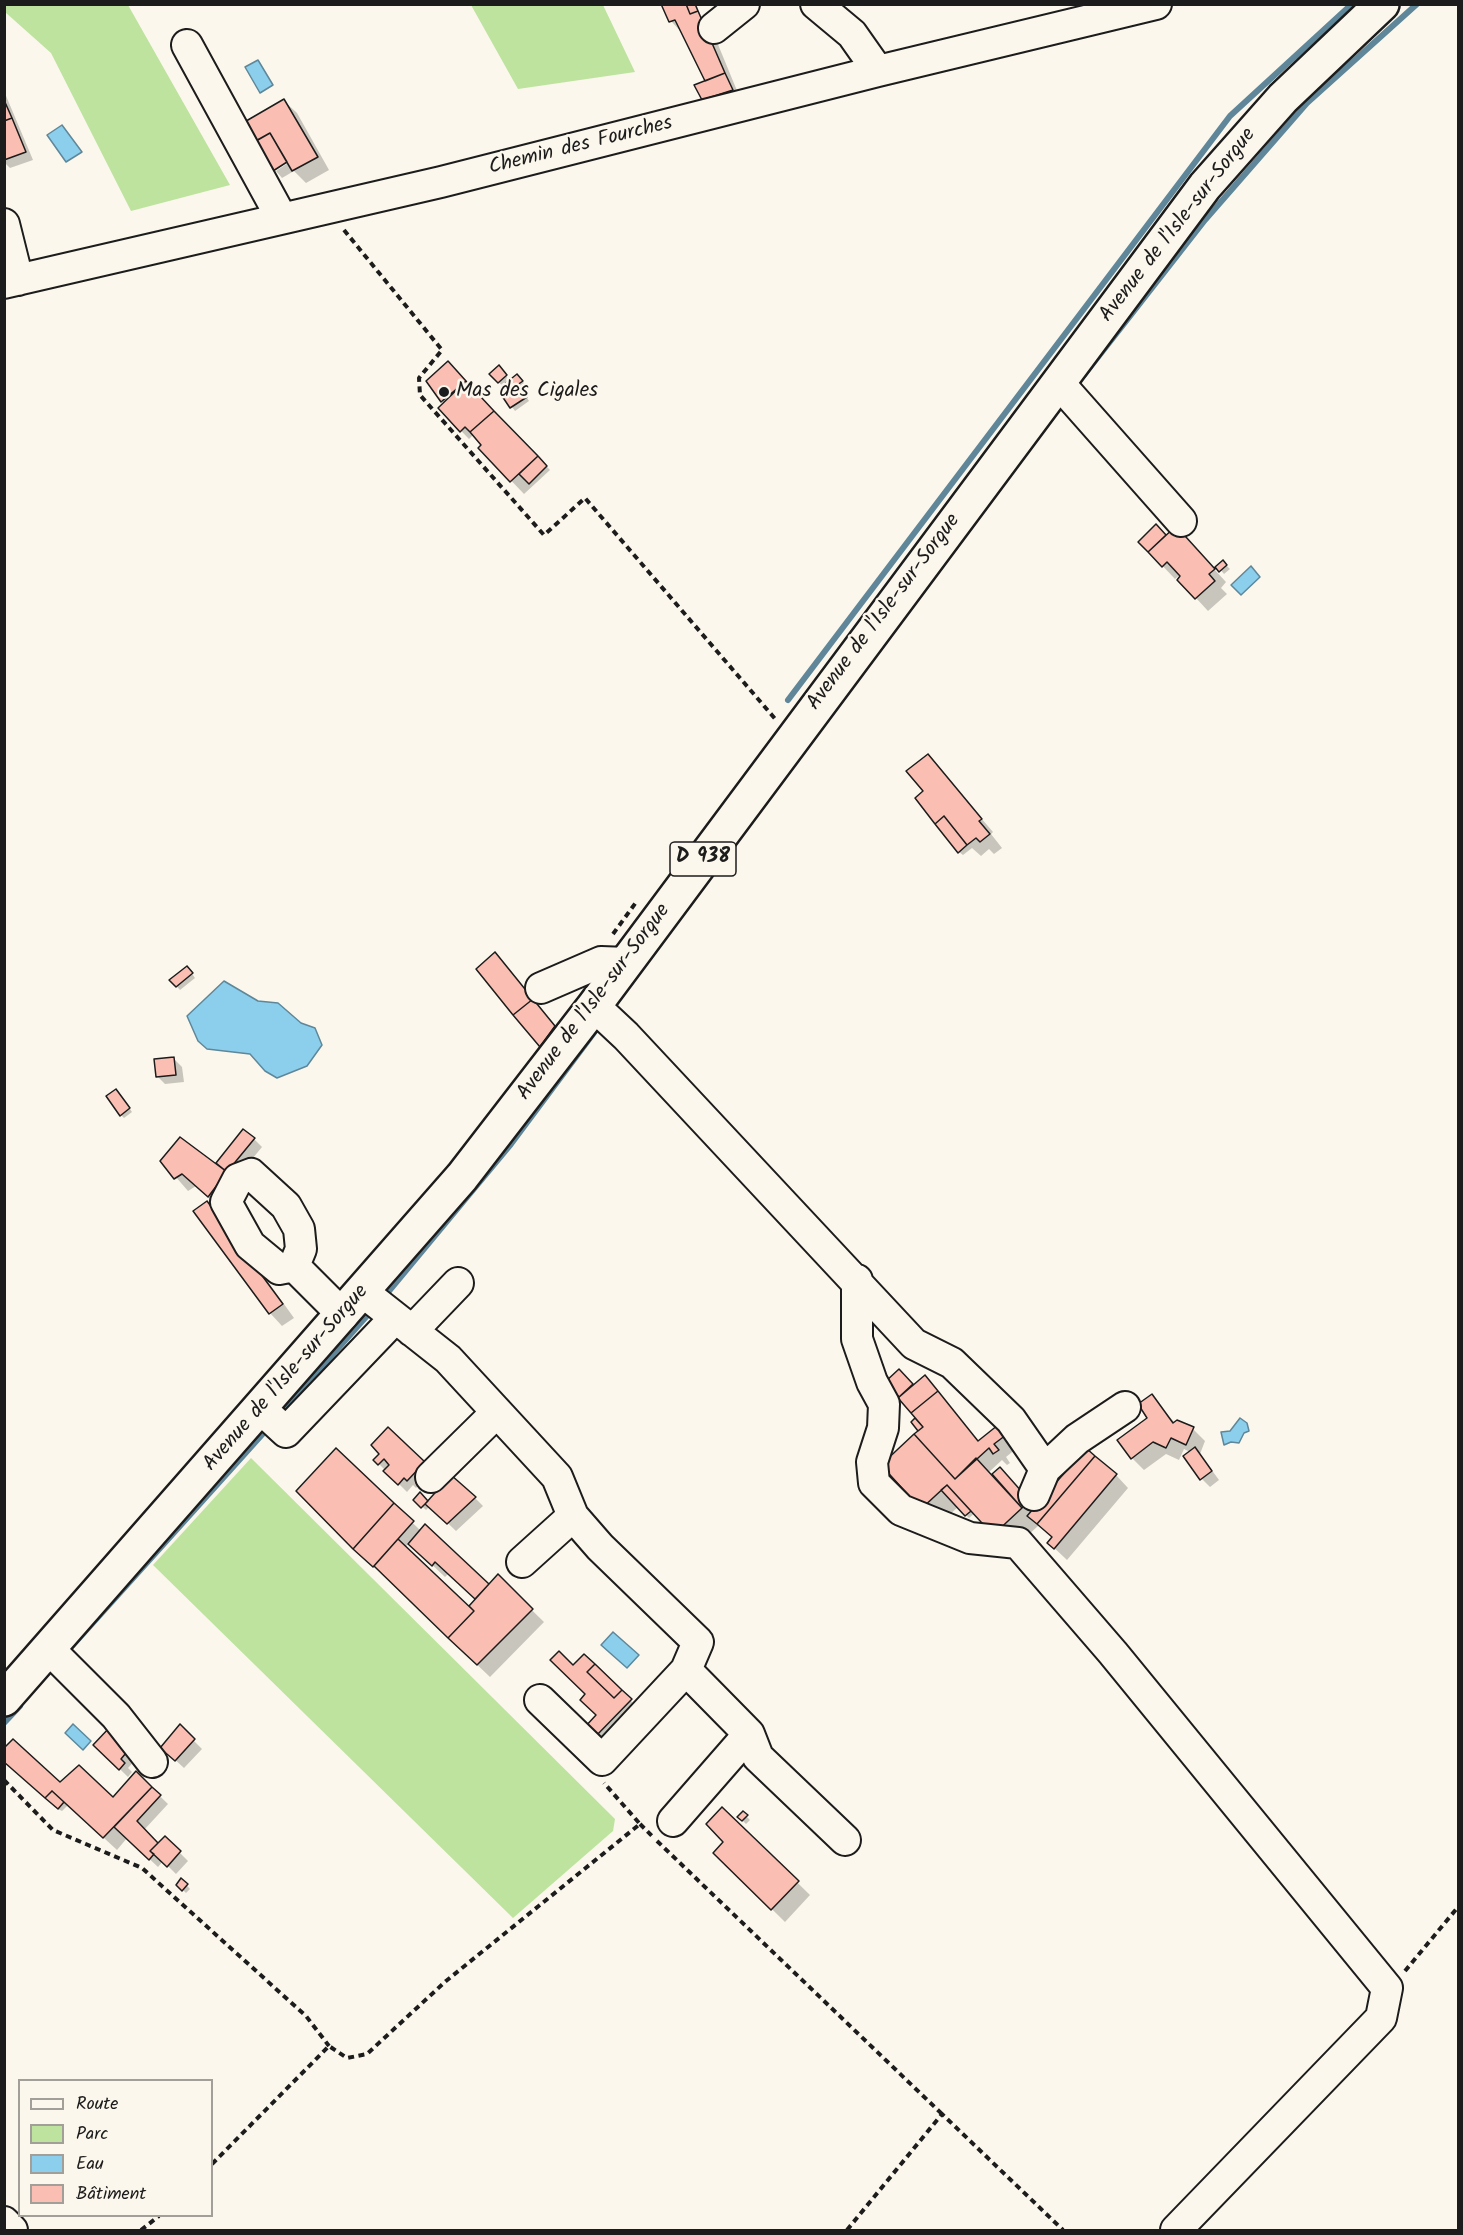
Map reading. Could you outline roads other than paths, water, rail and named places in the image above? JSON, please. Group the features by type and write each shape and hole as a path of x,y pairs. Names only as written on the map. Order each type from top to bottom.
{"main road":[{"name":"Avenue de l'Isle-sur-Sorgue","path":"4,1699 261,1409 462,1177 627,963 1176,224 1236,150 1317,64 1382,4"}],"street":[{"path":"714,28 744,4"},
{"path":"816,4 852,34 878,71"},
{"name":"Chemin des Fourches","path":"11,281 233,231 281,217 327,209 430,185 878,71 1156,4"},
{"path":"188,45 281,217"},
{"path":"4,224 11,281"},
{"path":"1058,382 1181,521"},
{"path":"541,988 601,963 627,963"},
{"path":"594,1006 857,1280 914,1344 952,1363 1011,1420 1039,1482 1077,1439 1125,1407"},
{"path":"294,1266 353,1303 404,1324 448,1359 557,1477 573,1516 600,1547 698,1642 686,1670 602,1760 540,1700"},
{"path":"857,1280 857,1339 872,1382 884,1404 883,1428 872,1462 874,1484 901,1510 970,1538 1018,1543 1120,1662 1387,1988 1381,2018 1176,2230"},
{"path":"261,1409 286,1432 404,1324 458,1282"},
{"path":"431,1477 497,1412"},
{"path":"522,1562 573,1516"},
{"path":"49,1649 116,1716 152,1762"},
{"path":"686,1670 749,1734 758,1757 845,1840"},
{"path":"673,1821 749,1734"},
{"path":"4,2222 12,2230"}],"water":[{"path":"258,60 273,85 260,93 245,67"},
{"path":"62,125 82,152 66,162 47,135"},
{"path":"1251,566 1260,577 1241,595 1231,585"},
{"path":"224,981 258,1001 278,1003 301,1023 315,1028 322,1045 307,1066 277,1078 265,1071 250,1054 207,1049 198,1041 187,1016"},
{"path":"1240,1418 1247,1423 1249,1431 1244,1433 1239,1443 1231,1442 1224,1445 1221,1432 1230,1431"},
{"path":"613,1632 639,1655 627,1668 601,1645"},
{"path":"73,1724 91,1741 83,1750 65,1733"}],"waterway":[{"path":"788,700 1230,116 1352,4"},
{"path":"1084,375 1205,220 1307,103 1417,4"},
{"path":"384,1297 511,1144 596,1030"},
{"path":"278,1416 373,1309"},
{"path":"72,1646 268,1428"},
{"path":"4,1723 20,1706"}],"place":[{"name":"Mas des Cigales","path":"444,392"}]}
